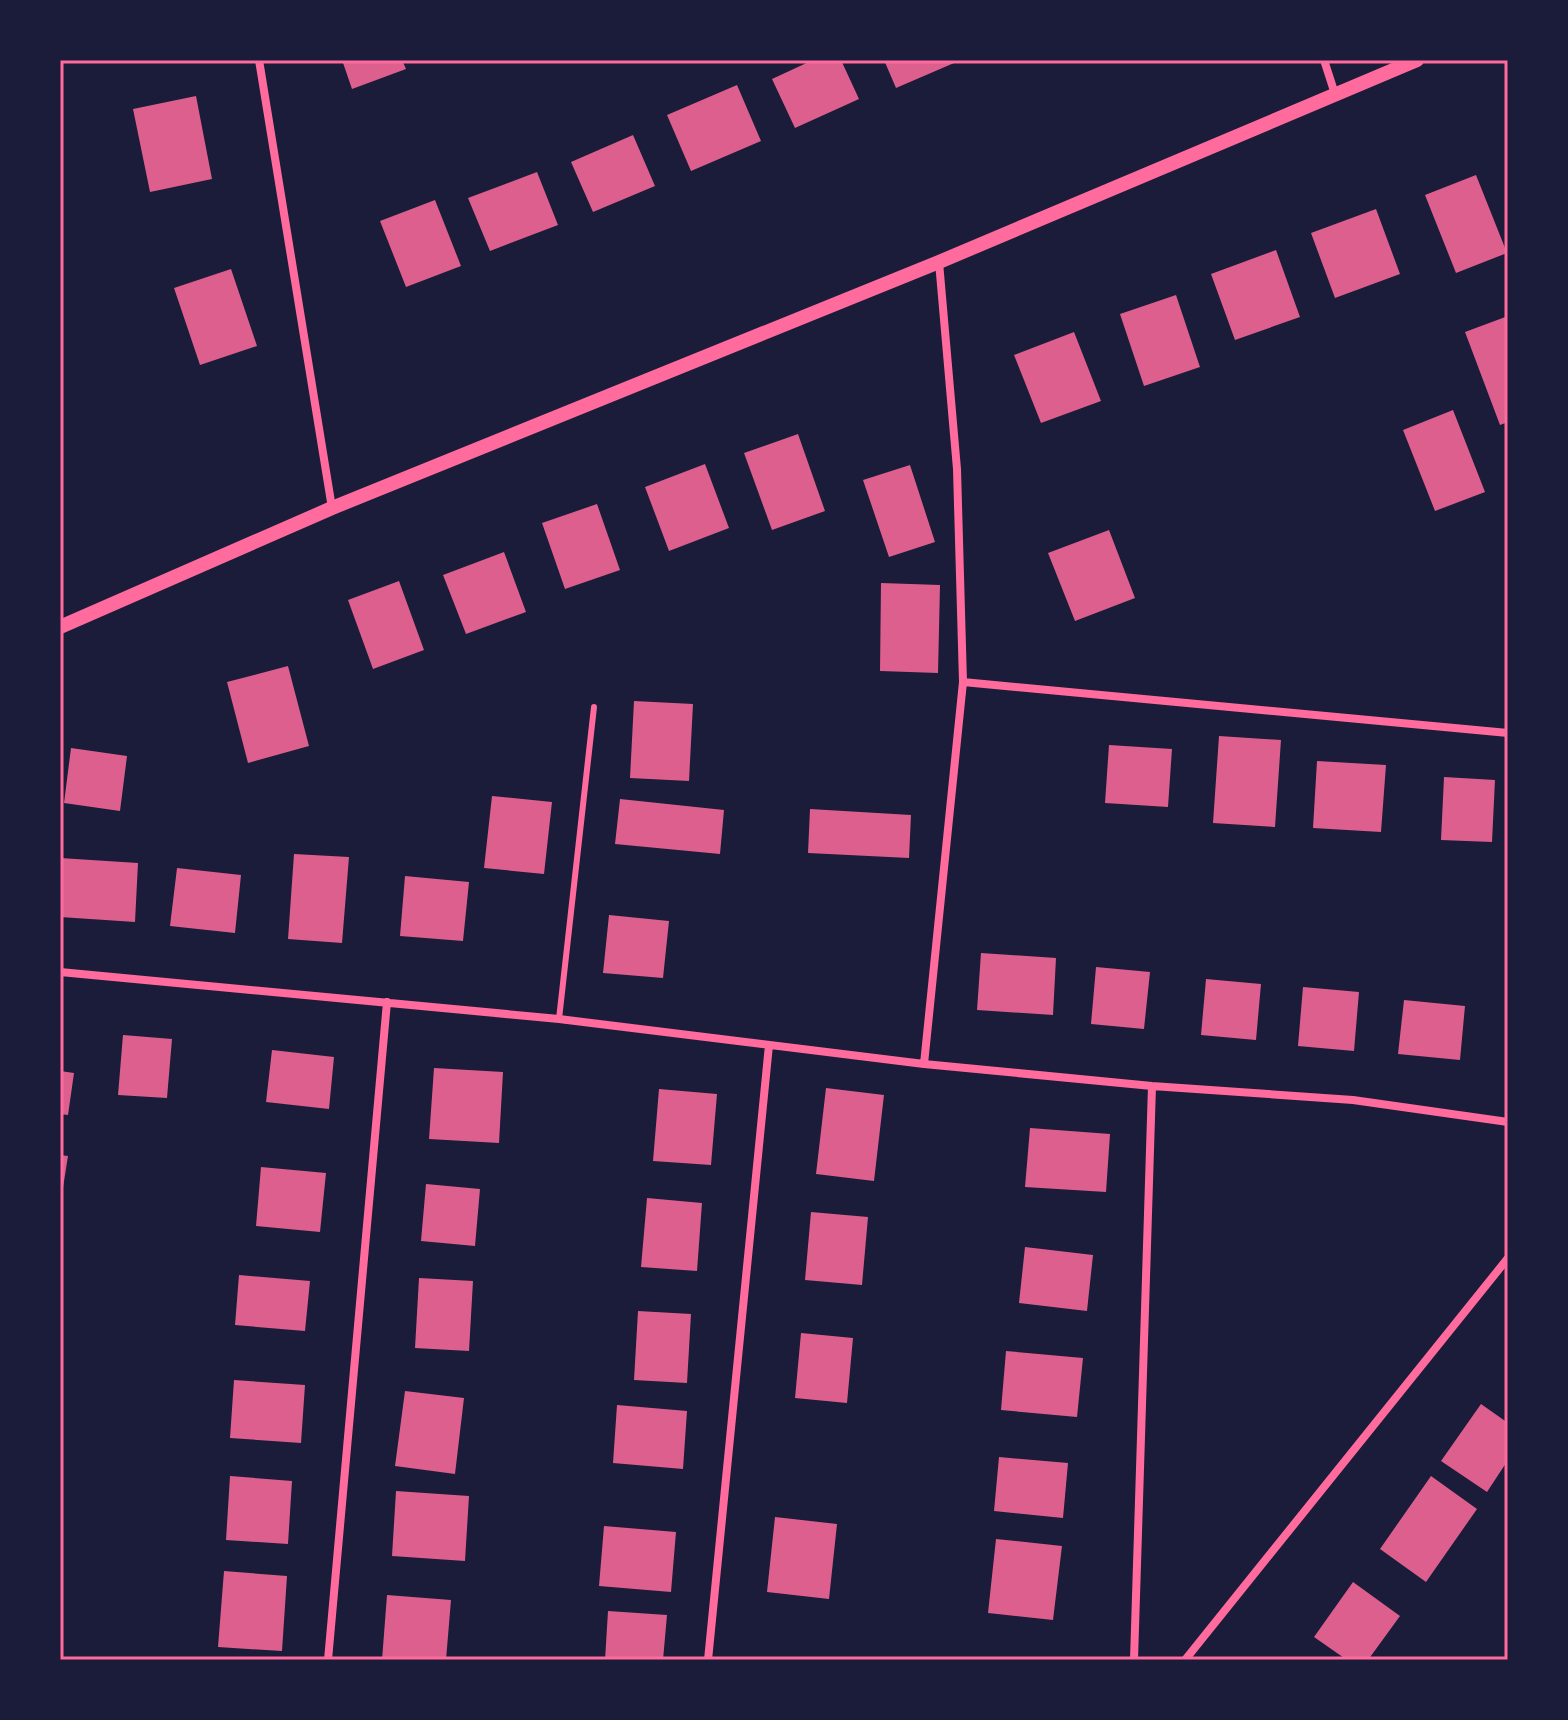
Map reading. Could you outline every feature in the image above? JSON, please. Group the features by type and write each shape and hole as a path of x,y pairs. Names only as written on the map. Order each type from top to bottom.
{"street":[{"path":"259,60 332,508"},
{"path":"1324,60 1335,94"},
{"path":"60,627 332,508 939,262 1417,60"},
{"path":"924,1064 963,682 957,469 939,262"},
{"path":"963,682 1508,733"},
{"path":"60,972 559,1019 924,1064 1152,1086 1353,1100 1508,1122"},
{"path":"328,1660 387,1002"},
{"path":"708,1660 769,1045"},
{"path":"1134,1660 1152,1086"},
{"path":"1185,1660 1508,1258"}],"lane":[{"path":"559,1019 594,707"}],"building":[{"path":"342,60 402,60 406,69 352,89"},
{"path":"813,60 841,60 859,99 795,128 772,79"},
{"path":"884,60 961,60 896,88"},
{"path":"737,85 761,141 691,171 667,115"},
{"path":"196,96 212,179 150,192 133,109"},
{"path":"633,135 655,186 593,212 571,162"},
{"path":"537,172 558,225 490,251 468,198"},
{"path":"1476,175 1507,253 1456,273 1425,195"},
{"path":"435,200 461,266 406,287 380,221"},
{"path":"1376,209 1400,274 1335,298 1311,233"},
{"path":"1276,250 1300,317 1235,340 1211,274"},
{"path":"231,269 257,346 200,365 174,288"},
{"path":"1176,295 1200,367 1144,386 1120,314"},
{"path":"1508,316 1508,422 1500,425 1465,332"},
{"path":"1074,332 1101,401 1041,423 1014,355"},
{"path":"1453,410 1485,492 1435,511 1403,430"},
{"path":"798,434 825,511 772,530 744,453"},
{"path":"705,464 729,528 669,551 645,487"},
{"path":"910,465 935,542 889,557 863,480"},
{"path":"597,504 620,570 565,589 542,523"},
{"path":"1109,530 1135,598 1075,621 1048,553"},
{"path":"504,552 526,612 466,634 443,575"},
{"path":"399,581 424,650 373,669 348,600"},
{"path":"881,583 940,585 938,673 880,671"},
{"path":"288,666 309,746 248,763 227,682"},
{"path":"634,701 693,704 689,781 630,778"},
{"path":"1219,736 1281,740 1275,827 1213,823"},
{"path":"1109,745 1172,749 1168,807 1105,803"},
{"path":"71,748 127,756 120,811 64,803"},
{"path":"1317,761 1386,765 1381,832 1313,828"},
{"path":"1444,777 1495,780 1492,842 1441,840"},
{"path":"492,796 552,802 544,874 484,868"},
{"path":"620,799 724,810 720,854 615,844"},
{"path":"810,809 911,815 909,858 808,853"},
{"path":"294,854 349,857 342,943 288,939"},
{"path":"60,858 138,863 135,922 60,917"},
{"path":"177,868 241,875 235,933 170,926"},
{"path":"405,876 469,882 463,941 400,936"},
{"path":"609,915 669,921 663,978 603,973"},
{"path":"981,953 1056,958 1053,1015 977,1010"},
{"path":"1096,967 1150,972 1144,1029 1091,1024"},
{"path":"1206,979 1261,984 1256,1040 1201,1035"},
{"path":"1303,987 1359,992 1354,1051 1298,1046"},
{"path":"1404,1000 1465,1006 1460,1060 1398,1054"},
{"path":"123,1035 172,1039 167,1098 118,1095"},
{"path":"272,1050 334,1057 329,1109 266,1102"},
{"path":"434,1068 503,1072 499,1143 429,1139"},
{"path":"60,1071 74,1073 68,1115 60,1114"},
{"path":"826,1088 884,1095 874,1181 816,1174"},
{"path":"659,1089 717,1094 711,1165 653,1161"},
{"path":"1030,1128 1110,1134 1106,1192 1025,1187"},
{"path":"60,1155 68,1156 62,1194 60,1194"},
{"path":"261,1167 326,1173 320,1232 256,1226"},
{"path":"426,1184 480,1189 475,1246 421,1241"},
{"path":"647,1198 702,1203 697,1271 641,1267"},
{"path":"811,1212 868,1217 862,1285 805,1280"},
{"path":"1025,1247 1093,1255 1087,1311 1019,1303"},
{"path":"239,1275 310,1281 305,1331 235,1325"},
{"path":"419,1278 473,1281 469,1351 415,1348"},
{"path":"638,1311 691,1314 687,1383 634,1380"},
{"path":"801,1333 853,1338 847,1403 795,1398"},
{"path":"1006,1351 1083,1358 1077,1417 1001,1410"},
{"path":"234,1380 305,1385 301,1443 230,1438"},
{"path":"405,1391 464,1398 455,1474 395,1466"},
{"path":"1481,1404 1508,1423 1508,1460 1487,1492 1441,1461"},
{"path":"617,1405 687,1411 683,1469 613,1463"},
{"path":"999,1457 1068,1463 1063,1518 994,1511"},
{"path":"230,1476 292,1481 288,1544 226,1540"},
{"path":"1431,1476 1477,1509 1426,1582 1380,1549"},
{"path":"396,1491 469,1496 465,1561 392,1556"},
{"path":"775,1517 837,1524 829,1599 767,1592"},
{"path":"604,1526 676,1532 671,1592 599,1586"},
{"path":"996,1539 1062,1546 1053,1620 988,1613"},
{"path":"224,1571 287,1576 282,1651 218,1647"},
{"path":"1353,1582 1400,1616 1368,1660 1347,1660 1314,1637"},
{"path":"387,1595 451,1600 446,1660 382,1660"},
{"path":"608,1611 667,1615 663,1660 605,1660"}]}
